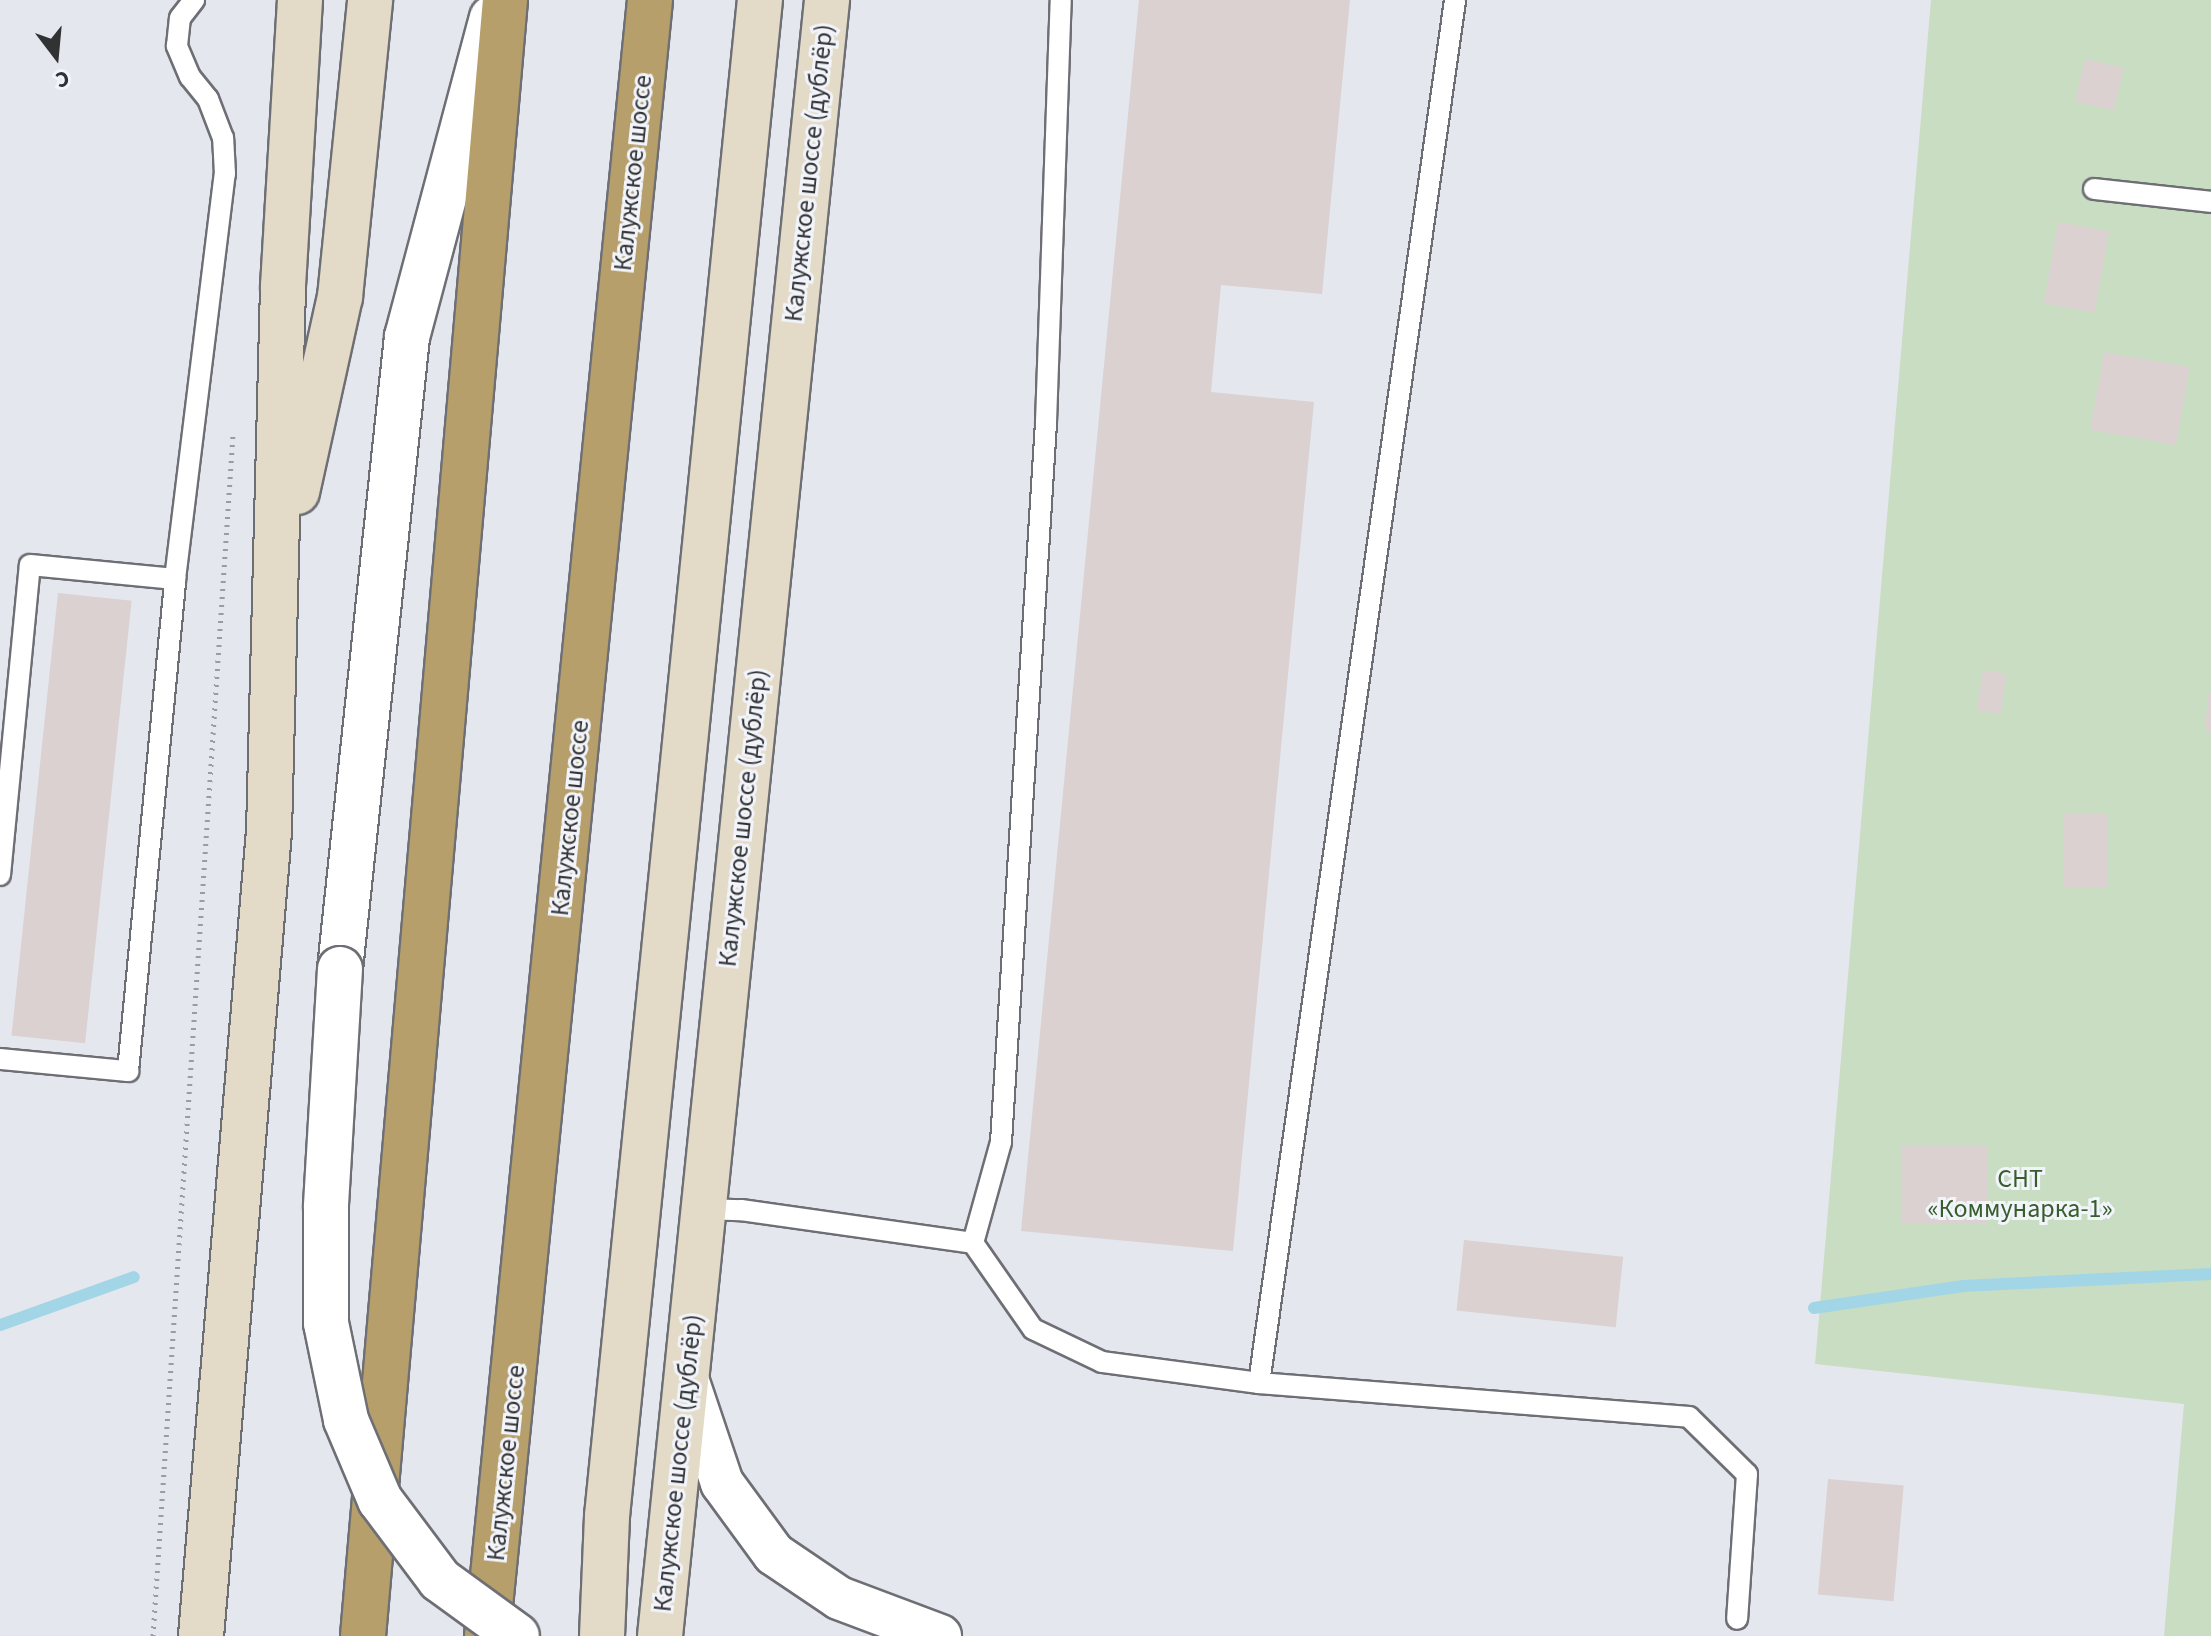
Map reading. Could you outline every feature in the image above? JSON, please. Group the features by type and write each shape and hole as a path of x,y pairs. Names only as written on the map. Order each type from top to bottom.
{"highway":[{"path":"363,1636 505,0"},
{"name":"Калужское шоссе","path":"487,1636 650,0"}],"main road":[{"path":"201,1636 269,832 283,286 300,0"},
{"path":"275,592 340,297 370,0"},
{"path":"602,1636 607,1516 760,0"},
{"name":"Калужское шоссе (дублёр)","path":"660,1636 827,0"},
{"path":"352,1636 371,1560"}],"street":[{"path":"496,0 407,337 340,969 326,1208 326,1323 346,1420 380,1500 440,1580 517,1636"},
{"path":"686,1376 722,1483 774,1554 839,1598 940,1636"}],"lane":[{"path":"0,1059 128,1071 175,579 225,174 223,138 208,99 190,77 177,46 180,18 194,0"},
{"path":"973,1243 1001,1142 1046,422 1061,0"},
{"path":"1259,1383 1455,0"},
{"path":"2094,189 2211,202"},
{"path":"0,875 30,565 175,579"},
{"path":"703,1209 741,1210 973,1243 1033,1329 1102,1362 1259,1383 1689,1417 1747,1474 1737,1619"}],"path":[{"path":"153,1636 234,422"}],"green space":[{"name":"СНТ «Коммунарка-1»","path":"1931,0 2211,0 2211,1636 2164,1636 2184,1404 1815,1364"}],"building":[{"path":"1139,0 1350,0 1322,294 1221,285 1211,392 1314,402 1233,1251 1021,1231"},
{"path":"2085,59 2124,68 2114,111 2075,102"},
{"path":"2058,222 2109,231 2095,313 2044,304"},
{"path":"2104,352 2190,367 2176,445 2090,430"},
{"path":"58,593 132,601 85,1043 11,1036"},
{"path":"1983,670 2007,674 2000,714 1977,710"},
{"path":"2208,694 2211,694 2211,733 2205,732"},
{"path":"2063,813 2108,813 2108,887 2063,887"},
{"path":"1902,1145 1987,1145 1987,1224 1902,1224"},
{"path":"1464,1240 1623,1257 1616,1327 1457,1311"},
{"path":"1828,1479 1904,1486 1894,1601 1818,1595"}],"waterway":[{"path":"1814,1308 1963,1286 2211,1274"},
{"path":"0,1325 134,1277"}]}
